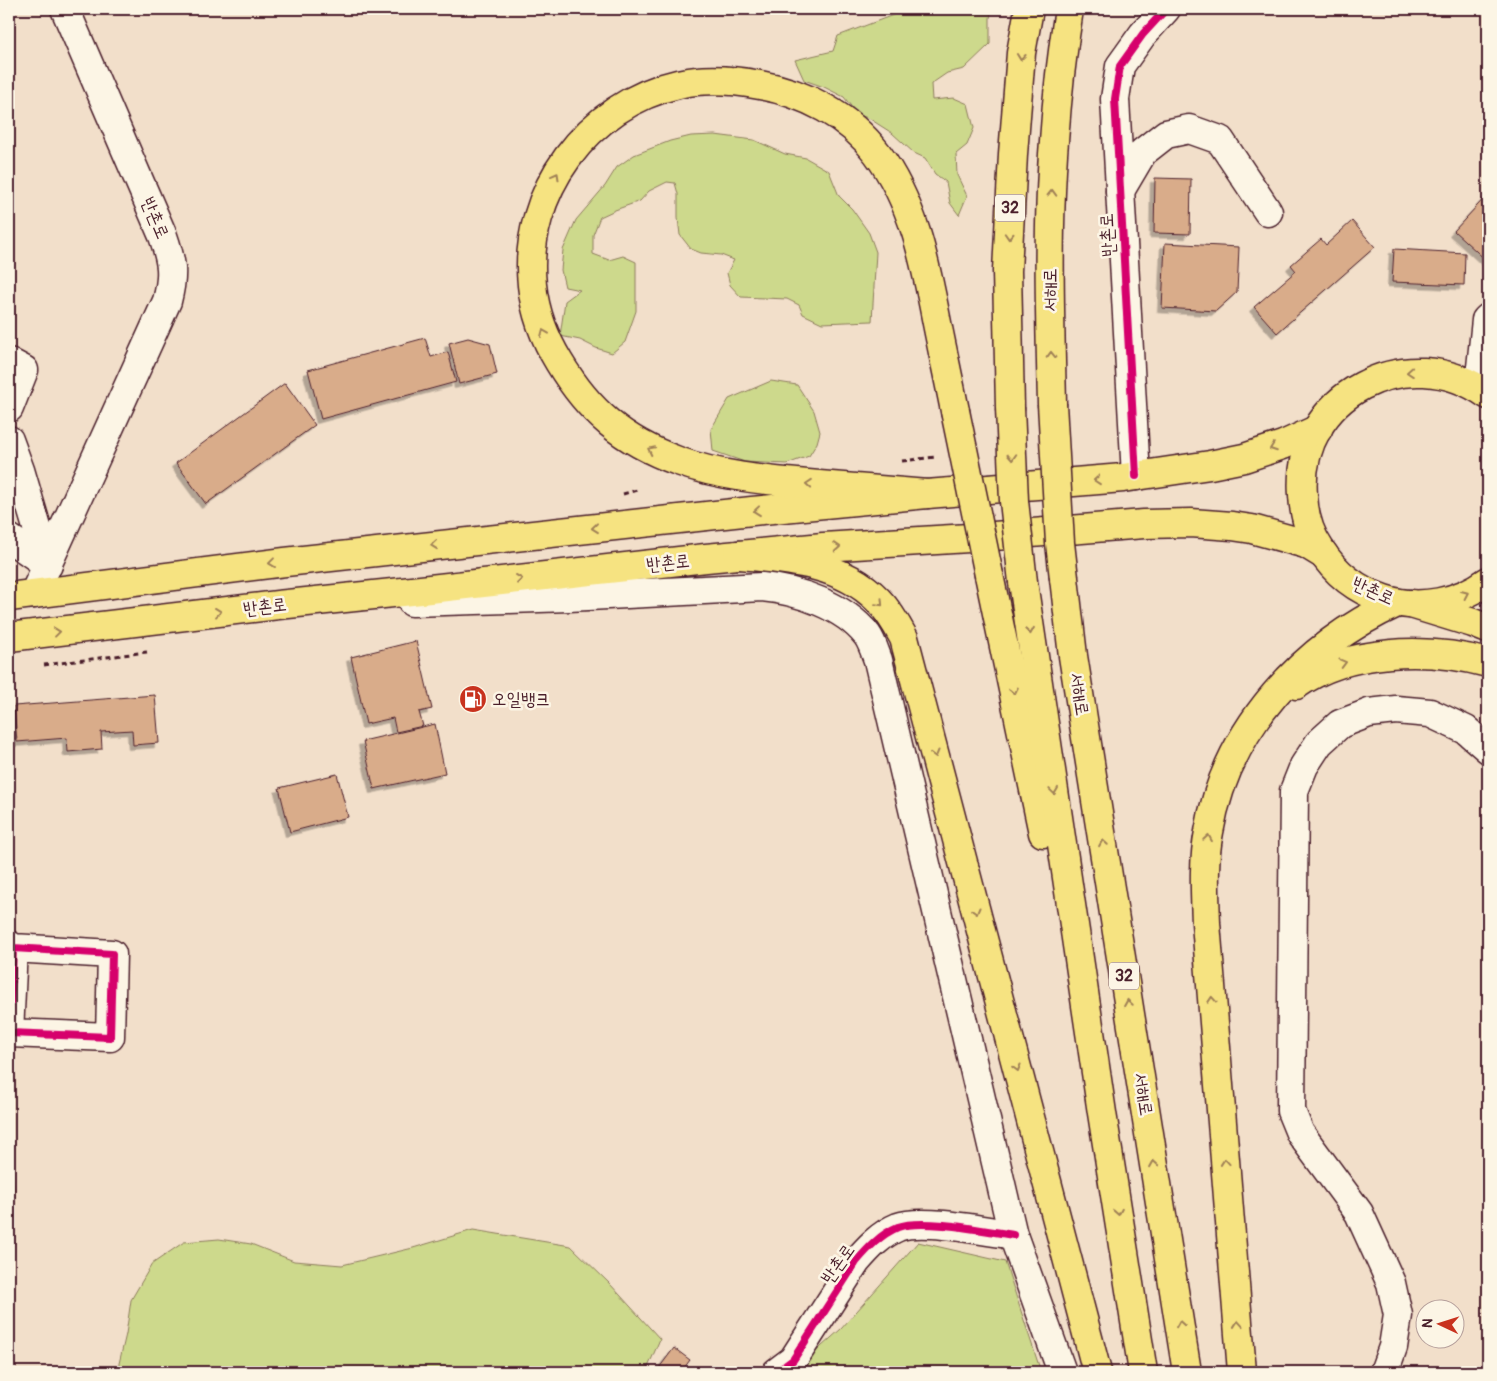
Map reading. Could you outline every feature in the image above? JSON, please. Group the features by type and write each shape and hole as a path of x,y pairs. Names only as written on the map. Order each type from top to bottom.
{"main road":[{"name":"32","path":"1028,9 1021,53 1013,154 1007,271 1014,502 1023,582 1102,1113 1143,1372"},
{"name":"서해로","path":"1069,9 1054,142 1050,236 1052,404 1060,534 1073,656 1187,1372"},
{"path":"928,494 762,480 715,472 677,461 634,440 609,424 585,400 556,357 540,323 532,284 531,261 536,225 541,206 564,161 585,136 611,113 638,98 678,84 716,81 750,84 785,91 818,104 832,112 850,126 876,152 900,190 910,215 926,269 1102,1113"},
{"name":"반촌로","path":"1485,382 1471,384 1448,375 1414,371 1390,374 1358,388 1332,410 1318,429 1306,458 1302,488 1306,518 1313,537 1324,555 1338,572 1356,586 1376,596 1404,603 1435,603 1458,598 1488,581"},
{"name":"반촌로","path":"22,596 285,562 742,512 1136,476 1210,466 1244,458 1283,445 1318,429"},
{"name":"반촌로","path":"9,638 278,605 738,555 1177,523 1252,529 1306,544 1324,555"},
{"path":"738,555 798,562 826,569 852,580 878,599 904,638 1097,1372"},
{"path":"1242,1372 1205,898 1206,850 1209,830 1220,789 1226,773 1258,715 1272,696 1323,648 1354,625 1376,612 1404,603 1488,629"},
{"path":"1258,715 1300,682 1323,670 1347,662 1374,656 1413,652 1488,663"}],"street":[{"name":"반촌로","path":"22,596 48,565 167,301 172,271 169,253 163,236 65,9"},
{"name":"반촌로","path":"1136,476 1115,99 1120,66 1143,34 1166,9"},
{"path":"1120,191 1143,152 1166,134 1189,129 1220,140 1268,212"},
{"path":"1485,382 1486,320 1488,318"},
{"path":"9,362 24,370 9,408"},
{"path":"9,440 20,470 48,565"},
{"path":"9,538 48,565"},
{"path":"278,605 562,598 762,587 790,591 818,600 845,616 867,635 878,660 1014,1235 1062,1372"},
{"path":"1384,1372 1393,1347 1398,1315 1391,1283 1359,1213 1300,1132 1291,1111 1294,791 1304,766 1320,743 1340,724 1369,712 1396,710 1430,714 1466,730 1488,749"},
{"path":"11,946 112,954 110,1037 9,1033 11,946"},
{"name":"반촌로","path":"778,1372 792,1360 856,1262 868,1248 898,1227 922,1223 1014,1235"}],"path":[{"path":"79,662 140,654"}],"green space":[{"path":"909,9 992,9 990,44 964,69 947,73 931,84 932,100 954,98 968,104 974,128 967,145 956,154 957,175 967,196 959,215 950,203 946,182 935,174 925,158 914,153 892,133 870,119 857,114 844,97 804,80 795,60 833,51 838,36"},
{"path":"715,135 754,140 785,154 806,158 829,171 839,196 852,209 869,233 876,252 872,321 822,323 803,314 799,305 787,299 741,297 730,285 727,273 734,260 721,255 701,253 691,249 680,235 678,194 675,183 667,182 649,191 640,201 600,217 593,235 593,254 609,260 623,256 636,262 636,311 625,342 612,353 580,340 560,336 565,301 580,290 565,287 561,270 563,250 576,220 605,186 617,167 634,155 670,141 691,136"},
{"path":"771,381 797,385 814,411 820,432 817,443 809,456 787,464 745,462 713,451 711,429 729,399"},
{"path":"9,1103 15,1203 9,1291"},
{"path":"473,1230 571,1246 610,1284 660,1339 646,1372 117,1372 126,1334 131,1300 152,1264 184,1242 219,1239 251,1244 294,1261 342,1265 413,1248"},
{"path":"918,1242 1005,1262 1041,1372 793,1372 841,1329"}],"building":[{"path":"1155,178 1191,179 1190,234 1154,233"},
{"path":"1488,194 1488,262 1454,231"},
{"path":"1352,221 1375,247 1277,333 1254,307 1296,271 1291,265 1321,239 1326,245"},
{"path":"1165,243 1239,247 1237,292 1216,311 1162,308"},
{"path":"1394,249 1465,253 1464,285 1392,282"},
{"path":"425,338 431,357 448,352 456,382 321,419 308,370"},
{"path":"468,338 490,344 497,374 459,384 449,343"},
{"path":"285,383 315,425 206,504 176,463"},
{"path":"416,641 432,709 419,712 423,726 396,732 393,718 366,724 351,657"},
{"path":"155,695 159,743 133,745 132,730 101,732 102,749 68,752 67,738 17,742 14,706"},
{"path":"435,724 445,773 374,789 363,741"},
{"path":"337,774 348,817 290,832 279,788"},
{"path":"674,1348 690,1360 681,1372 656,1372"},
{"path":"708,1367 715,1372 704,1372"}],"cycle path":[{"path":"1136,476 1115,99 1120,66 1143,34 1166,9"},
{"path":"9,945 13,948 112,954 110,1037 9,1033 13,948"},
{"path":"777,1372 793,1360 856,1262 886,1233 898,1227 922,1224 971,1228 1013,1235"}],"place":[{"name":"오일뱅크","path":"473,699"}]}
